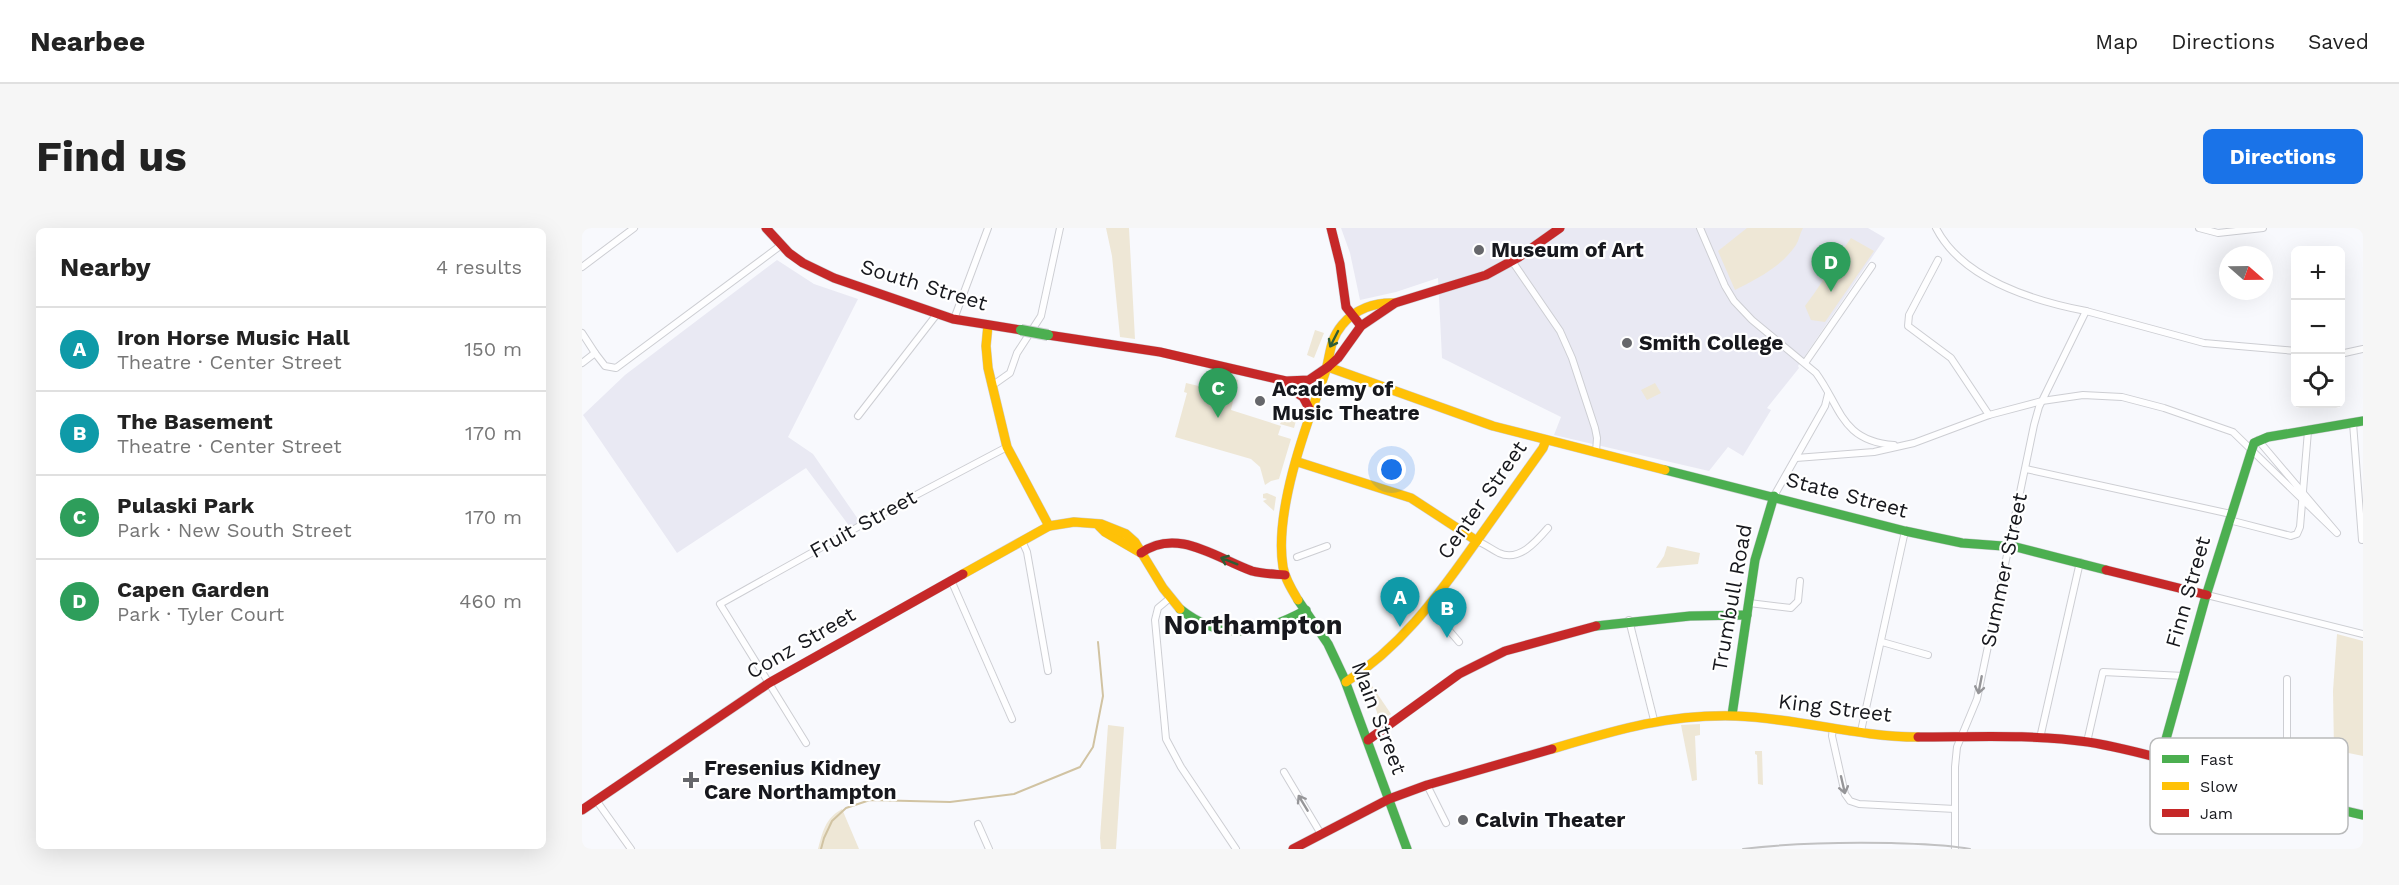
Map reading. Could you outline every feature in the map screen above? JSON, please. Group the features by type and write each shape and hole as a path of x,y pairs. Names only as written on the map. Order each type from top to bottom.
{"main road":[{"path":"1331,228 1340,264 1346,307 1361,326 1395,303 1478,279 1512,261 1560,228"},
{"name":"South Street","path":"768,229 780,246 812,268 937,314 1048,335 1124,345 1273,379"},
{"path":"1351,316 1370,306 1384,302 1395,303"},
{"name":"Main Street","path":"1351,316 1342,325 1328,354 1328,367 1290,491 1282,555 1285,575 1332,653 1346,682 1407,849"},
{"path":"988,325 987,356 1007,447 1049,526 1077,522 1107,525 1126,536 1138,545 1141,554 1170,598 1195,621 1220,631 1250,631 1266,628 1288,621 1306,610"},
{"name":"Main Street","path":"1328,367 1338,358 1361,326"},
{"path":"1273,379 1305,381 1328,367"},
{"name":"State Street","path":"1328,367 1473,420 1546,440 1905,531 1962,543 2009,546 2207,595"},
{"path":"1273,379 1299,393 1312,414"},
{"path":"2258,440 2358,422"},
{"name":"Center Street","path":"1346,682 1361,674 1389,650 1428,606 1477,541 1543,448 1546,440"},
{"name":"Finn Street","path":"2166,738 2251,448 2258,440"},
{"path":"1298,462 1411,498 1477,541"},
{"name":"Trumbull Road","path":"1732,715 1757,551 1774,496"},
{"name":"Conz Street","path":"582,810 769,683 1049,526"},
{"path":"1141,554 1145,548 1157,543 1173,542 1201,550 1253,571 1285,575"},
{"path":"1368,740 1459,674 1505,651 1581,628 1628,619 1746,615"},
{"name":"King Street","path":"1293,849 1389,799 1427,784 1654,720 1679,717 1732,715 1910,736 2040,738 2086,742 2150,755"},
{"name":"King Street","path":"2348,811 2363,815"}],"street":[{"path":"582,267 634,228"},
{"path":"954,319 988,228"},
{"path":"993,385 1010,373 1017,353 1041,316 1060,228"},
{"path":"1700,228 1725,286 1734,301 1752,320 1805,363 1824,384 1841,417 1860,434 1882,444 1901,445"},
{"path":"1936,228 1954,252 1972,267 2004,286 2046,303 2086,311 2204,343 2291,351"},
{"path":"2199,228 2218,233 2263,228"},
{"path":"582,333 605,366 616,368 780,246"},
{"path":"1938,260 1909,315 1908,326 1951,358 1989,415"},
{"path":"1512,261 1555,323 1568,348 1595,428 1596,452"},
{"path":"1805,363 1872,266"},
{"name":"Summer Street","path":"1955,849 1957,747 1975,708 2034,425 2042,400 2086,311"},
{"path":"858,416 937,314"},
{"path":"2345,353 2363,349"},
{"path":"582,363 595,353"},
{"name":"Trumbull Road","path":"1774,496 1825,406 1828,394"},
{"path":"1796,458 1874,452 1922,441 1989,415 2042,400 2084,395 2122,397 2164,408 2233,432 2337,533 2258,440"},
{"path":"2358,422 2362,540"},
{"path":"2026,469 2230,517 2291,536 2297,534 2300,527 2308,431"},
{"name":"Fruit Street","path":"769,683 720,604 944,479 1007,447"},
{"path":"1477,541 1500,554 1509,555 1528,548 1548,528"},
{"path":"1861,731 1905,531"},
{"path":"1022,541 1027,552 1048,671"},
{"path":"1297,557 1327,546"},
{"path":"2040,738 2080,562"},
{"path":"951,580 1012,719"},
{"path":"1749,603 1791,608 1798,601 1800,581"},
{"name":"State Street","path":"2207,595 2363,634"},
{"path":"1170,598 1158,608 1155,620 1165,736 1180,767 1236,849"},
{"path":"1428,606 1459,642"},
{"path":"1628,619 1654,720"},
{"path":"1882,642 1928,655"},
{"path":"2086,742 2103,672 2184,676"},
{"path":"2287,679 2287,738"},
{"path":"769,683 806,743"},
{"path":"1833,728 1832,736 1844,790 1850,801 1859,804 1955,810"},
{"path":"1284,772 1321,834"},
{"path":"1427,784 1446,823"},
{"path":"596,800 631,849"},
{"path":"978,824 989,849"}],"shaded area":[{"path":"1106,228 1129,228 1135,339 1120,337 1112,256"},
{"name":"Smith College","path":"1341,228 1868,228 1885,238 1798,366 1799,368 1767,408 1771,410 1743,456 1728,447 1709,471 1554,435 1561,417 1442,358 1438,278 1396,292 1360,300 1350,253"},
{"path":"1747,228 1803,228 1796,245 1783,260 1769,271 1735,290 1718,251"},
{"path":"1851,238 1874,251 1825,322 1811,320 1805,306"},
{"path":"777,260 814,284 858,299 788,437 813,454 860,522 850,527 806,468 677,553 583,415 625,375"},
{"path":"1315,330 1324,333 1314,358 1307,355"},
{"path":"1208,373 1238,380 1231,410 1281,426 1278,435 1291,439 1279,479 1265,485 1260,467 1251,459 1175,437 1187,393 1184,392 1186,383 1203,387"},
{"path":"1655,383 1661,393 1647,400 1641,390"},
{"path":"1285,414 1297,417 1294,428 1280,424"},
{"path":"1267,493 1276,497 1274,511 1263,501 1267,499 1263,498 1263,494"},
{"path":"1667,546 1700,553 1698,564 1656,568"},
{"path":"2337,634 2363,641 2363,756 2348,753 2348,738 2334,738 2333,691"},
{"path":"1365,678 1391,714 1380,721"},
{"path":"1700,724 1700,735 1695,736 1697,780 1692,781 1681,725"},
{"path":"1108,725 1124,727 1116,849 1101,849 1100,838"},
{"path":"1755,751 1762,751 1763,785 1758,784"},
{"path":"842,809 859,849 818,849 828,821"}],"waterway":[{"path":"821,849 832,821 846,808 870,800 950,802 1014,794 1080,767 1093,747 1103,696 1098,642"}],"railway":[{"path":"1743,849 1798,844 1854,843 1930,844 1970,849"}],"traffic: fast":[{"path":"1021,330 1048,335"},
{"path":"2166,738 2205,599 2254,443 2268,437 2363,421"},
{"path":"1665,470 1905,531 1962,543 2016,547 2106,570"},
{"path":"1732,715 1755,560 1774,496"},
{"path":"1298,600 1328,644 1344,678 1407,849"},
{"path":"1180,609 1195,620 1211,626 1242,631 1274,625 1306,610"},
{"path":"1596,626 1690,616 1747,615"},
{"path":"2348,812 2363,815"}],"traffic: slow":[{"path":"1298,600 1283,567 1281,545 1283,521 1293,470 1332,344 1337,331 1347,319 1359,311 1373,305 1395,303"},
{"path":"988,325 986,346 988,368 1007,447 1049,526"},
{"path":"1328,367 1493,426 1665,470"},
{"path":"1346,682 1383,654 1430,605 1543,448 1546,440"},
{"path":"1298,462 1411,498 1477,541"},
{"path":"963,574 1049,526 1074,522 1101,524 1126,534 1135,542 1163,588 1180,609"},
{"path":"1099,526 1105,532 1141,553"},
{"path":"1552,749 1642,725 1711,716 1759,717 1872,734 1918,737"}],"traffic: jam":[{"path":"766,228 789,253 803,263 834,278 953,319 1021,330"},
{"path":"1331,228 1340,264 1346,307 1361,326"},
{"path":"1328,367 1338,358 1361,326 1395,303 1486,275 1519,257 1560,228"},
{"path":"1048,335 1160,352 1286,381 1309,380 1328,367"},
{"path":"1281,383 1303,397 1312,414"},
{"path":"1141,553 1168,543 1182,544 1196,547 1252,571 1285,575"},
{"path":"2106,570 2207,595"},
{"path":"582,810 769,683 963,574"},
{"path":"1368,740 1459,674 1505,651 1596,626"},
{"path":"1918,737 2003,736 2067,739 2150,755"},
{"path":"1293,849 1389,799 1427,785 1552,749"}],"place":[{"name":"Museum of Art","path":"1479,250"},
{"name":"Capen Garden","path":"1831,292"},
{"name":"Smith College","path":"1627,343"},
{"name":"Academy of Music Theatre","path":"1260,401"},
{"name":"Pulaski Park","path":"1218,418"},
{"name":"Iron Horse Music Hall","path":"1400,627"},
{"name":"The Basement","path":"1447,638"},
{"name":"Fresenius Kidney Care Northampton","path":"691,780"},
{"name":"Calvin Theater","path":"1463,820"}],"district":[{"name":"Northampton","path":"1253,625"}]}
